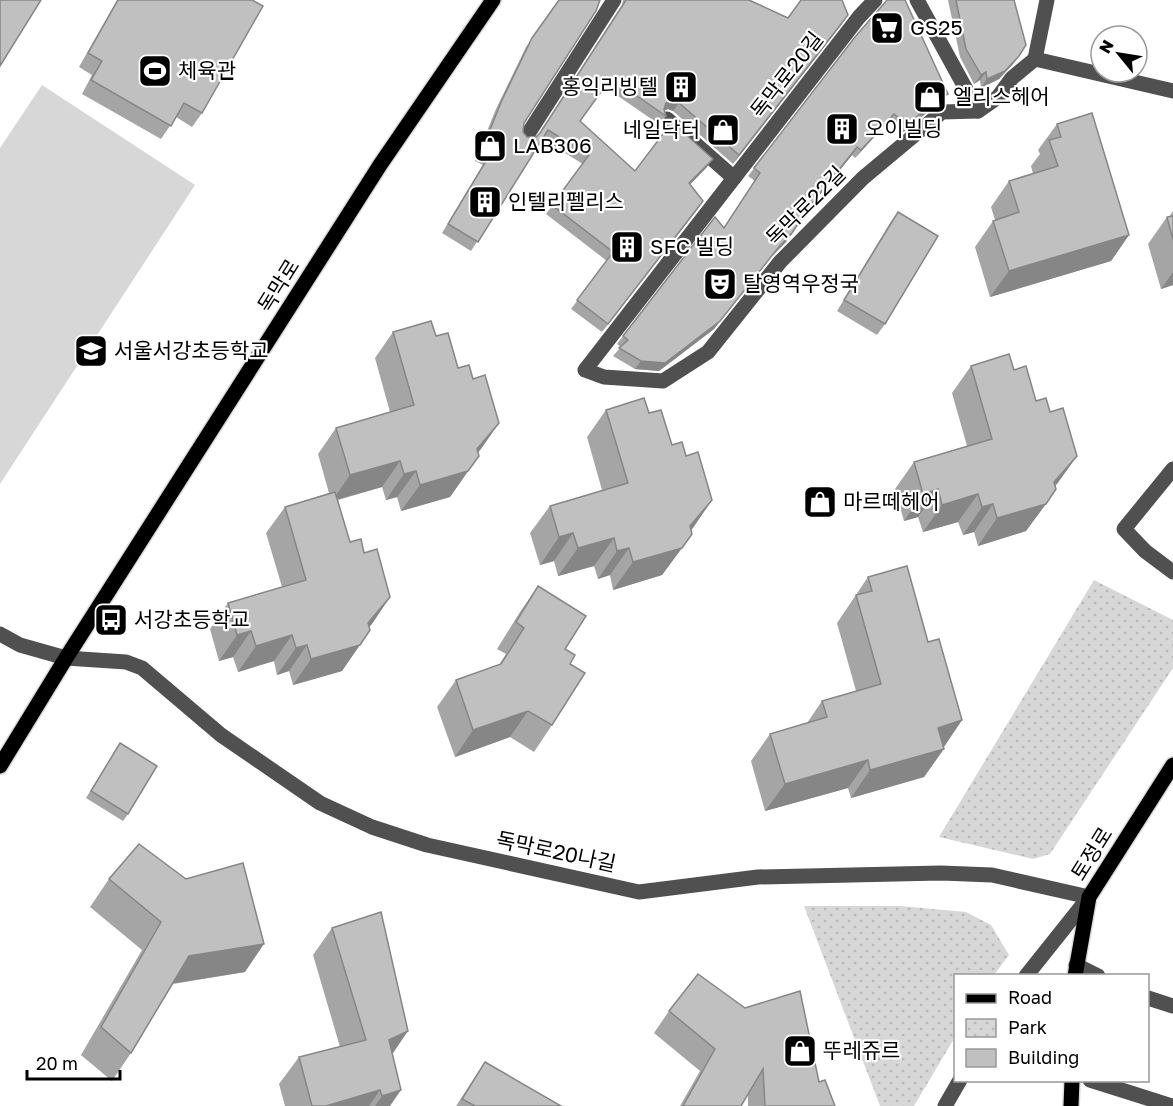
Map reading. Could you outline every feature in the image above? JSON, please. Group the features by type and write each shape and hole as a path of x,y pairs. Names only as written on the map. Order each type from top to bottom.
{"main road":[{"name":"독막로","path":"0,766 66,658 380,165 493,0"},
{"name":"토정로","path":"1076,970 1089,897 1173,765"},
{"path":"1071,1106 1072,1082"}],"street":[{"path":"526,137 614,0"},
{"name":"독막로20길","path":"585,370 859,17 875,0"},
{"path":"917,0 978,111 998,97 1012,78 1035,59 1047,0"},
{"path":"1035,59 1173,91"},
{"name":"독막로22길","path":"585,370 604,377 663,381 708,352 780,262 863,178 942,112 978,111"},
{"path":"667,119 734,178"},
{"path":"1173,468 1124,529 1145,551 1173,572"},
{"path":"0,634 20,645 66,658"},
{"name":"독막로20나길","path":"66,658 126,662 142,668 221,735 320,803 372,827 426,845 639,892 758,876 941,873 992,875 1089,897"},
{"path":"1027,974 1089,897"},
{"path":"1076,970 1094,974"},
{"path":"1149,998 1173,1006"},
{"path":"945,1106 959,1082"},
{"path":"1096,1082 1172,1106"}],"green space":[{"path":"42,85 195,185 0,484 0,148"},
{"path":"1094,580 1173,620 1173,668 1050,854 1033,859 939,837"},
{"path":"804,906 900,906 966,912 991,925 1009,955 995,974 954,974 954,1039 914,1106 880,1106"}],"building":[{"path":"0,0 41,0 0,66"},
{"name":"체육관","path":"118,0 252,0 263,6 202,113 184,103 171,126 91,80 102,61 88,53"},
{"path":"559,0 600,0 596,11 524,123 523,132 527,137 536,137 540,133 626,0 749,0 788,18 801,0 842,0 848,15 739,155 679,103 675,101 666,103 664,109 666,116 611,78 580,121 635,171 672,122 713,159 689,183 703,201 608,324 577,300 613,252 552,205 589,155 548,130 478,242 448,224 489,156 481,152 502,100 532,38"},
{"path":"887,0 905,0 948,94 941,96 907,125 894,114 861,150 857,147 813,202 792,233 720,321 665,363 641,361 619,348 628,340 623,336 715,217 724,228 760,173 754,168 855,37"},
{"path":"956,0 1014,0 1026,45 1005,71 987,79 986,72 981,75 966,49"},
{"path":"1092,113 1129,235 1009,271 993,221 1019,212 1009,181 1058,166 1049,140 1061,137 1057,124"},
{"path":"898,212 938,236 885,324 844,300"},
{"path":"1173,216 1173,240 1167,217"},
{"path":"431,321 436,336 448,333 458,368 469,365 473,379 485,375 499,423 477,449 479,456 468,471 420,485 416,471 404,474 400,461 350,475 336,428 414,405 393,332"},
{"path":"1009,354 1014,370 1026,366 1036,401 1046,398 1050,412 1063,408 1077,456 1054,482 1056,489 1046,504 997,518 993,504 982,507 978,494 942,505 938,489 923,494 914,462 992,439 971,366"},
{"path":"644,398 649,413 661,410 672,445 682,442 686,456 698,452 712,500 690,526 692,534 682,548 633,562 629,548 617,551 614,538 578,548 573,533 559,537 550,506 628,483 606,410"},
{"path":"335,492 350,542 361,539 364,553 377,549 390,597 368,623 370,630 360,645 311,659 307,645 296,648 292,635 256,646 251,631 237,635 228,603 306,580 285,507"},
{"path":"907,566 928,642 939,639 962,720 938,728 944,749 870,770 868,760 785,784 770,734 827,717 822,701 881,684 856,595 872,591 868,577"},
{"path":"538,586 586,616 565,649 575,655 570,664 585,673 552,725 528,711 473,730 456,680 501,664 524,628 516,622"},
{"path":"120,743 157,766 128,814 91,791"},
{"path":"139,844 186,879 243,863 264,944 189,956 131,1053 101,1027 161,922 109,879"},
{"path":"381,912 408,1031 389,1040 401,1090 382,1096 380,1090 326,1106 312,1106 299,1057 366,1040 332,928"},
{"path":"698,974 745,1008 800,991 819,1082 825,1080 835,1106 765,1106 763,1069 741,1106 683,1106 715,1049 669,1011"},
{"path":"485,1062 561,1106 475,1106 462,1099"}],"place":[{"name":"GS25","path":"887,28"},
{"name":"체육관","path":"155,71"},
{"name":"홍익리빙텔","path":"681,87"},
{"name":"엘리스헤어","path":"930,97"},
{"name":"오이빌딩","path":"842,129"},
{"name":"네일닥터","path":"723,130"},
{"name":"LAB306","path":"490,146"},
{"name":"인텔리펠리스","path":"485,202"},
{"name":"SFC 빌딩","path":"627,247"},
{"name":"탈영역우정국","path":"720,284"},
{"name":"서울서강초등학교","path":"91,351"},
{"name":"마르떼헤어","path":"820,502"},
{"name":"서강초등학교","path":"111,620"},
{"name":"뚜레쥬르","path":"800,1051"}]}
